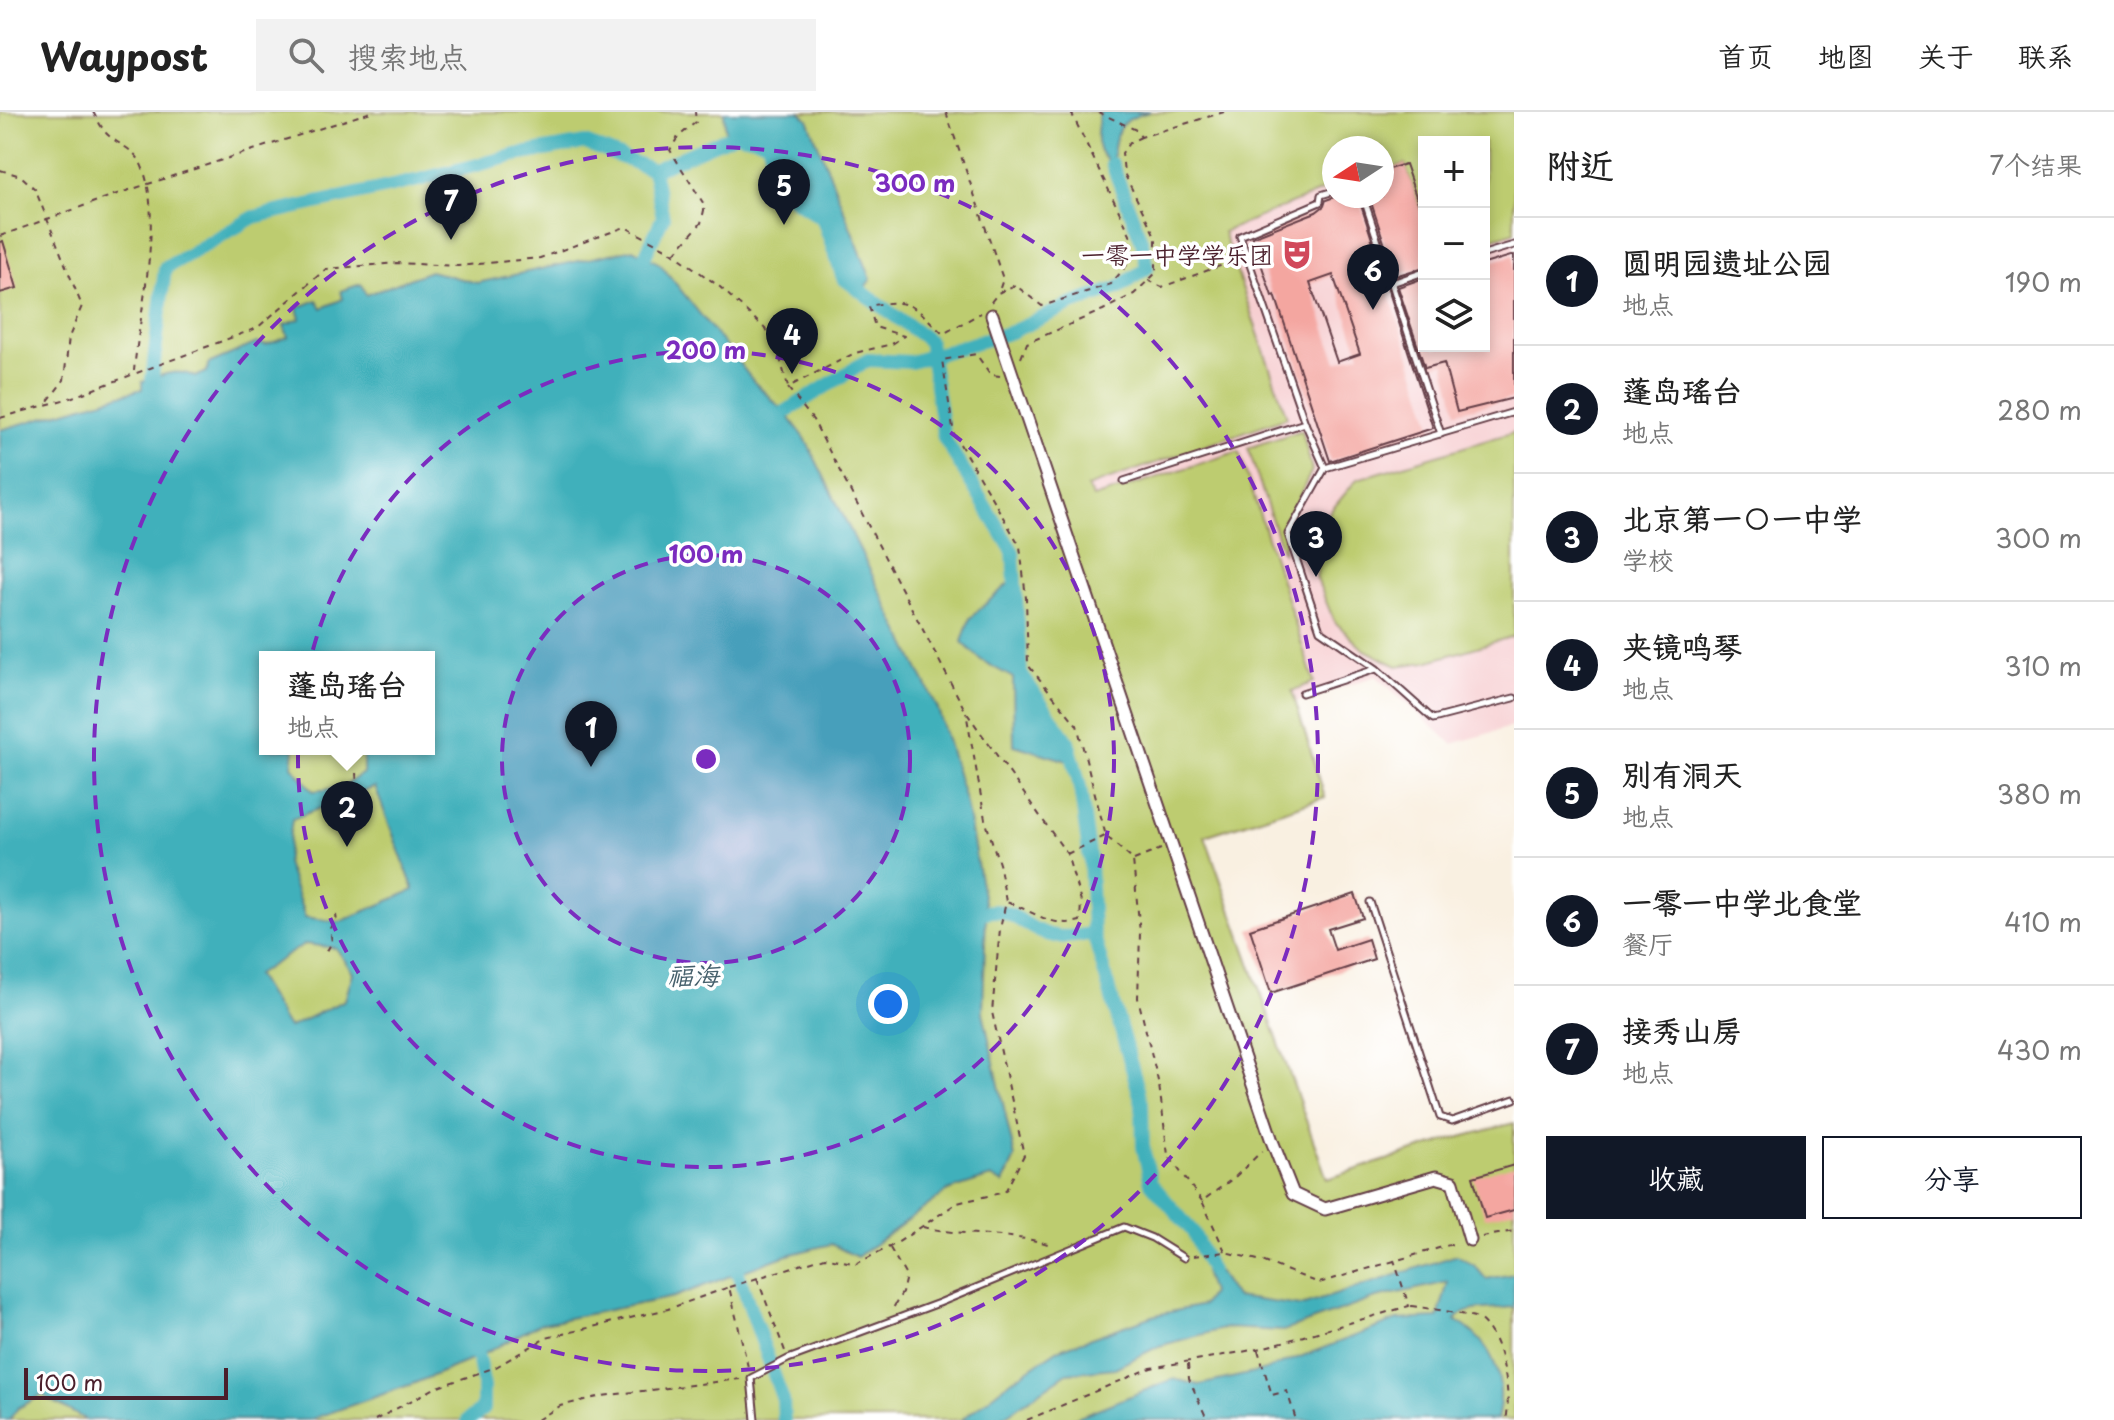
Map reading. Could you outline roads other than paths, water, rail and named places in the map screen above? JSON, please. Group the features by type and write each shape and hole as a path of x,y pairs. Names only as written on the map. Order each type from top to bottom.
{"street":[{"path":"988,310 1007,357 1272,1141 1293,1194 1325,1209 1436,1177 1453,1182 1470,1240"}],"lane":[{"path":"1322,195 1320,202 1240,236 1305,423 1325,468"},
{"path":"1367,208 1441,434"},
{"path":"1490,252 1514,245"},
{"path":"1392,283 1418,274"},
{"path":"1514,412 1325,468 1288,534 1320,630 1377,669 1433,719 1514,698"},
{"path":"1124,481 1305,423"},
{"path":"1302,693 1377,669"},
{"path":"1370,902 1440,1117 1452,1121 1514,1099"},
{"path":"755,1420 751,1378 788,1359 939,1303 1124,1227 1152,1238 1184,1258"}],"water":[{"path":"724,112 800,112 808,119 871,279 862,291 843,278 823,219 781,190 768,141 736,134 726,138"},
{"path":"1100,112 1150,112 1130,119 1119,129 1112,164 1098,147"},
{"name":"福海","path":"633,249 660,264 755,383 785,412 805,438 938,709 966,804 986,912 983,1012 1015,1158 1003,1184 991,1177 948,1191 857,1257 831,1244 784,1256 674,1297 539,1324 478,1357 309,1420 86,1420 42,1395 18,1408 9,1420 0,1420 0,430 142,389 142,382 162,375 182,373 195,377 207,372 208,364 257,343 266,345 288,337 284,325 300,319 297,308 317,300 322,308 343,299 341,291 361,284 366,295 430,271 477,283","holes":["375,787 414,890 340,922 305,917 286,863 292,819","305,944 336,948 353,973 345,1000 288,1028 256,975"]},
{"path":"1009,583 1015,584 1021,674 1068,741 1074,763 1014,745 1013,678 981,660 962,642 970,618"},
{"path":"1457,1255 1475,1266 1486,1279 1514,1274 1514,1307 1473,1310 1455,1320 1479,1339 1494,1362 1500,1389 1497,1420 1069,1420 1174,1379 1199,1385 1263,1371 1397,1320 1438,1318 1448,1282 1376,1298 1283,1331 1226,1328 1159,1346 1115,1368 1067,1373 999,1420 961,1420 1057,1350 1156,1315 1203,1305 1211,1293 1204,1272 1216,1269 1235,1297 1301,1306"}],"waterway":[{"path":"152,379 165,268 254,217 516,155 585,143 653,170 736,134 768,141 781,190 823,219 843,278 929,341 944,438 1013,552 1021,674 1068,741 1074,763 1090,861 1093,933 1142,1103 1143,1147 1151,1183 1193,1232 1211,1271"},
{"path":"785,412 868,360 911,362 1011,332 1070,305 1118,288 1147,268 1142,242 1112,164"},
{"path":"645,256 663,217 653,170"},
{"path":"986,912 1009,914 1049,935 1068,937 1093,933"},
{"path":"732,1257 783,1400 784,1420"},
{"path":"468,1420 483,1409 483,1382 478,1357"}],"place":[{"name":"别有洞天","path":"784,225"},
{"name":"接秀山房","path":"451,240"},
{"name":"一零一中学学乐团","path":"1297,254"},
{"name":"一零一中学北食堂","path":"1373,310"},
{"name":"夹镜鸣琴","path":"792,374"},
{"name":"北京第一〇一中学","path":"1316,577"},
{"name":"圆明园遗址公园","path":"591,767"},
{"name":"蓬岛瑶台","path":"347,847"}]}
